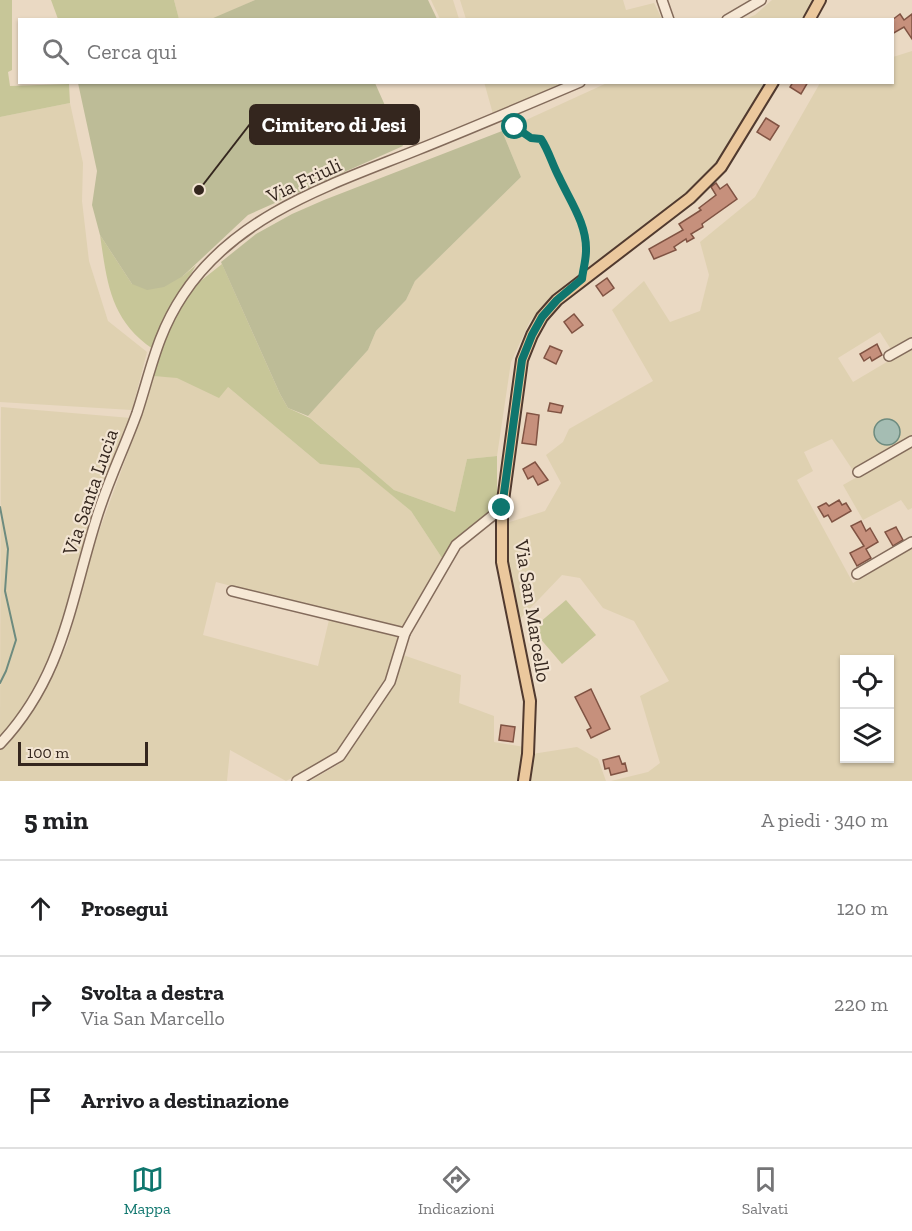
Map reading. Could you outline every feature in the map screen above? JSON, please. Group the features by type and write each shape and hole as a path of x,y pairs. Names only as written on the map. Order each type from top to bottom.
{"main road":[{"path":"810,18 820,0"},
{"name":"Via San Marcello","path":"524,781 528,754 530,701 502,562 502,508 522,360 542,317 557,300 690,198 721,166 772,84"}],"street":[{"path":"662,0 668,18"},
{"path":"730,18 761,0"},
{"name":"Via Friuli","path":"218,254 249,228 282,207 575,84"},
{"name":"Via Santa Lucia","path":"0,744 35,698 59,650 96,520 136,414 154,351 184,294 196,277 218,254"},
{"path":"889,356 912,343"},
{"path":"858,472 912,441"},
{"path":"297,781 340,756 390,682 405,633 456,545 502,508"},
{"path":"857,574 912,542"},
{"path":"232,591 405,633"}],"path":[{"path":"506,113 515,127 531,138 541,139 575,206 584,230 586,251 582,279"}],"shaded area":[{"path":"174,0 255,0 215,18 179,18"},
{"path":"431,0 453,0 459,18 440,18"},
{"path":"460,0 623,0 626,10 654,3 662,18 466,18"},
{"path":"772,0 813,0 803,18 748,18 755,15"},
{"path":"912,51 912,339 892,351 880,332 838,358 853,382 912,347 912,438 854,472 832,439 804,452 813,471 797,480 853,583 912,548 912,781 611,781 648,772 660,763 640,696 669,681 634,621 603,608 580,578 562,575 519,620 507,558 506,523 545,511 561,483 546,455 563,442 569,429 653,381 612,310 644,281 670,322 700,311 709,275 700,242 755,197 819,84 894,84 894,57"},
{"path":"485,84 566,84 493,114"},
{"path":"605,84 764,84 721,157 687,194 565,285 530,321 511,362 497,456 467,459 455,512 394,490 308,416 368,350 376,331 406,300 415,281 521,177 502,131"},
{"path":"70,103 83,163 82,201 89,261 108,321 147,352 132,410 0,402 0,117"},
{"path":"153,376 175,377 228,387 320,464 359,467 411,511 442,558 401,629 216,582 203,635 318,666 329,620 398,637 387,679 337,755 286,781 230,750 227,781 0,781 0,748 43,690 67,645 94,545 141,417"},
{"path":"1,407 131,418 63,625 36,693 0,739"},
{"path":"887,419 896,423 900,432 896,441 887,445 878,441 874,432 878,423"},
{"path":"912,446 912,508 908,510 901,500 863,520 843,485"},
{"path":"403,655 461,675 459,703 494,716 494,742 524,747 520,781 310,781 339,764 392,685"},
{"path":"577,747 598,759 606,781 528,781 532,754"}],"green space":[{"path":"0,0 12,0 12,70 8,72 10,86 69,84 70,103 0,117"},
{"path":"51,0 174,0 179,18 58,18"},
{"path":"255,0 428,0 437,18 213,18"},
{"path":"78,84 375,84 403,146 248,215 183,276 164,287 147,290 132,284 100,235 92,205 97,171"},
{"path":"502,131 521,177 415,281 406,300 376,331 368,350 308,416 288,408 221,262 256,234 292,214"},
{"path":"100,235 132,284 183,276 196,265 171,309 153,349 139,338 119,313 105,269"},
{"path":"222,264 288,408 310,418 394,490 455,512 467,459 497,456 497,509 454,541 442,558 411,511 359,468 320,464 228,387 219,398 177,378 153,376 167,330 193,287"},
{"path":"566,600 596,635 562,664 532,629"}],"building":[{"path":"900,14 904,20 912,14 912,39 904,27 894,33 894,18"},
{"path":"792,84 807,84 801,94 790,87"},
{"path":"766,118 779,126 770,140 757,132"},
{"path":"716,183 720,189 727,184 737,199 702,224 703,227 691,234 694,238 687,242 686,239 674,247 676,250 654,259 649,249 683,230 679,224 701,210 699,208 716,195 711,187"},
{"path":"607,278 614,288 603,296 596,286"},
{"path":"574,314 583,325 572,333 564,322"},
{"path":"877,344 882,355 872,361 870,357 864,361 860,354"},
{"path":"550,346 562,351 556,364 544,358"},
{"path":"550,403 563,406 561,413 548,411"},
{"path":"527,413 539,415 536,445 522,443"},
{"path":"535,462 548,480 538,485 533,476 528,479 523,469"},
{"path":"839,500 842,505 846,503 851,511 832,522 828,515 824,517 818,507 826,503 829,506"},
{"path":"861,521 866,531 870,528 878,542 866,549 871,558 857,566 850,553 864,546 851,526"},
{"path":"896,527 903,540 893,546 885,532"},
{"path":"591,689 610,729 591,738 587,730 591,728 575,697"},
{"path":"501,725 515,727 513,742 499,740"},
{"path":"619,756 622,764 625,763 627,771 611,775 609,768 605,769 603,760"}],"waterway":[{"path":"0,507 8,549 5,591 16,640 0,683"}],"place":[{"name":"Cimitero di Jesi","path":"199,190"}],"route":[{"path":"502,508 522,360 542,317 557,300 582,279 586,251 584,230 575,206 558,176 548,149 541,139 531,138 515,127"}]}
